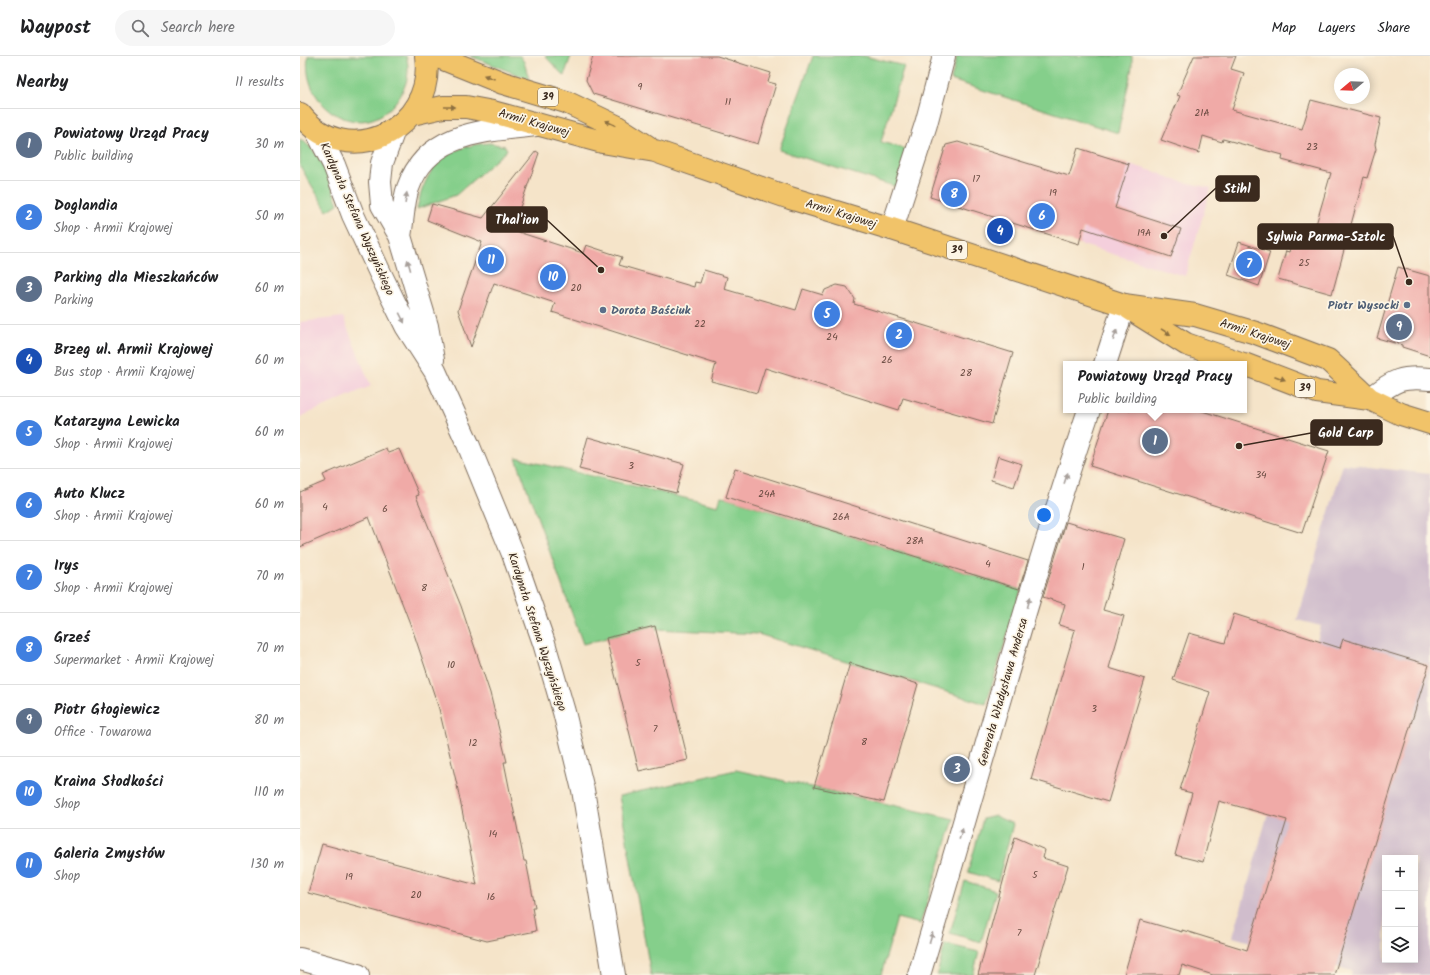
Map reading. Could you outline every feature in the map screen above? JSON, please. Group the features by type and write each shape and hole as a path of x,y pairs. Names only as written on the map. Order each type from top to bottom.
{"main road":[{"name":"39","path":"300,114 316,130 335,138 355,141 376,138 394,130 412,114 421,100 426,84 426,56"},
{"name":"Armii Krajowej","path":"436,56 503,83 566,102 616,126 655,150"},
{"name":"Armii Krajowej","path":"412,114 443,107 466,106 602,142 655,150 790,198 892,229 1124,305 1195,315 1256,333 1328,360 1370,399 1401,414 1430,423"},
{"name":"Armii Krajowej","path":"1124,305 1186,344 1235,361"},
{"name":"Armii Krajowej","path":"1247,365 1317,392 1370,399"}],"street":[{"name":"Armii Krajowej","path":"892,229 926,124 944,56"},
{"path":"400,236 408,188 416,171 434,150 446,142 475,133 536,125"},
{"name":"Kardynała Stefana Wyszyńskiego","path":"316,130 334,166 369,252 406,326 435,371 468,444 513,554 544,642 564,712 583,790 614,975"},
{"name":"Kardynała Stefana Wyszyńskiego","path":"394,130 382,163 380,182 382,205 400,236 427,326 435,371"},
{"path":"1106,361 1124,305"},
{"path":"1370,399 1393,381 1415,378 1430,379"},
{"name":"Generała Władysława Andersa","path":"919,975 975,792 1045,546 1088,413"},
{"path":"300,959 358,975"}],"shaded area":[{"path":"1129,164 1159,173 1170,179 1211,188 1185,276 1079,244 1096,190 1118,197"},
{"path":"343,317 371,386 300,417 300,322"},
{"path":"1343,464 1430,474 1430,975 1351,975 1352,971 1233,937 1321,626 1297,620"}],"green space":[{"path":"308,56 406,56 408,70 406,83 402,92 389,109 373,119 357,121 340,117 326,107 315,93 308,76"},
{"path":"470,56 520,56 524,62 529,79"},
{"path":"545,56 571,56 564,76"},
{"path":"813,56 864,56 904,66 881,142 906,149 897,187 779,150"},
{"path":"957,56 1132,56 1132,67 1118,133 951,80"},
{"path":"300,139 315,153 325,168 328,176 338,204 327,211 300,166"},
{"path":"489,143 505,146 507,150 456,195 417,209 425,182 440,162 449,154 460,149"},
{"path":"516,458 718,506 721,496 726,497 1021,590 986,704 758,634 656,629 655,626 583,644"},
{"path":"736,770 954,819 920,924 897,918 881,975 651,975 619,796"},
{"path":"995,816 1013,824 998,881 968,872 983,819"},
{"path":"965,881 996,891 981,942 950,933"},
{"path":"945,944 979,952 973,975 937,975"}],"building":[{"path":"593,56 717,56 771,73 768,82 776,84 758,144 593,94 586,80"},
{"path":"1194,56 1236,56 1231,69 1244,73 1232,110 1302,129 1311,100 1381,118 1375,144 1376,149 1367,178 1364,177 1332,294 1278,279 1286,251 1289,252 1293,240 1310,245 1331,173 1282,160 1283,155 1223,139 1222,142 1203,136 1199,153 1161,140 1180,96 1177,95"},
{"path":"958,142 1069,176 1078,148 1129,164 1115,208 1181,229 1171,257 1083,228 1079,244 930,197 946,145"},
{"path":"536,151 539,153 512,230 583,253 586,245 622,257 619,265 694,287 695,282 700,283 704,270 727,277 724,289 796,310 803,289 823,295 825,290 837,285 847,287 855,299 854,304 1013,353 992,424 903,398 899,410 765,368 757,393 711,381 716,364 552,312 555,303 494,283 471,347 458,310 482,242 427,220 432,204 483,218"},
{"path":"1239,242 1270,252 1259,286 1228,275"},
{"path":"1398,267 1430,276 1430,356 1402,347 1402,345 1377,338"},
{"path":"1107,413 1209,413 1329,451 1302,533 1090,466"},
{"path":"588,437 684,464 676,493 579,469"},
{"path":"386,448 388,453 399,449 419,495 416,496 461,606 490,693 507,762 504,762 535,907 532,907 536,931 487,941 308,893 322,844 477,885 457,785 439,709 414,634 369,517 300,547 300,492 326,481 323,475"},
{"path":"998,456 1022,464 1014,487 991,480"},
{"path":"735,468 1028,561 1019,589 726,497"},
{"path":"1066,522 1124,539 1103,610 1124,616 1109,668 1145,679 1108,802 1031,779 1075,630 1059,625 1065,604 1043,597"},
{"path":"1234,614 1340,648 1343,639 1429,665 1334,975 1213,975 1182,965 1179,975 1124,975 1140,920 1182,932 1182,930 1247,950 1287,820 1219,801 1203,862 1175,855 1192,793 1180,790 1210,692 1173,680 1189,633 1225,643"},
{"path":"655,626 688,760 639,771 606,638"},
{"path":"850,663 918,684 884,802 814,787"},
{"path":"1015,837 1045,850 1043,858 1068,866 1035,975 978,975"}],"place":[{"name":"Grześ","path":"954,194"},
{"name":"Auto Klucz","path":"1042,216"},
{"name":"Brzeg ul. Armii Krajowej","path":"1000,231"},
{"name":"Stihl","path":"1164,236"},
{"name":"Galeria Zmysłów","path":"491,260"},
{"name":"Irys","path":"1249,264"},
{"name":"Thal'ion","path":"601,270"},
{"name":"Kraina Słodkości","path":"553,277"},
{"name":"Sylwia Parma-Sztolc","path":"1409,282"},
{"name":"Piotr Wysocki","path":"1407,305"},
{"name":"Dorota Baściuk","path":"603,310"},
{"name":"Katarzyna Lewicka","path":"827,314"},
{"name":"Piotr Głogiewicz","path":"1399,327"},
{"name":"Doglandia","path":"899,335"},
{"name":"Powiatowy Urząd Pracy","path":"1155,441"},
{"name":"Gold Carp","path":"1239,446"},
{"name":"Parking dla Mieszkańców","path":"957,769"}]}
